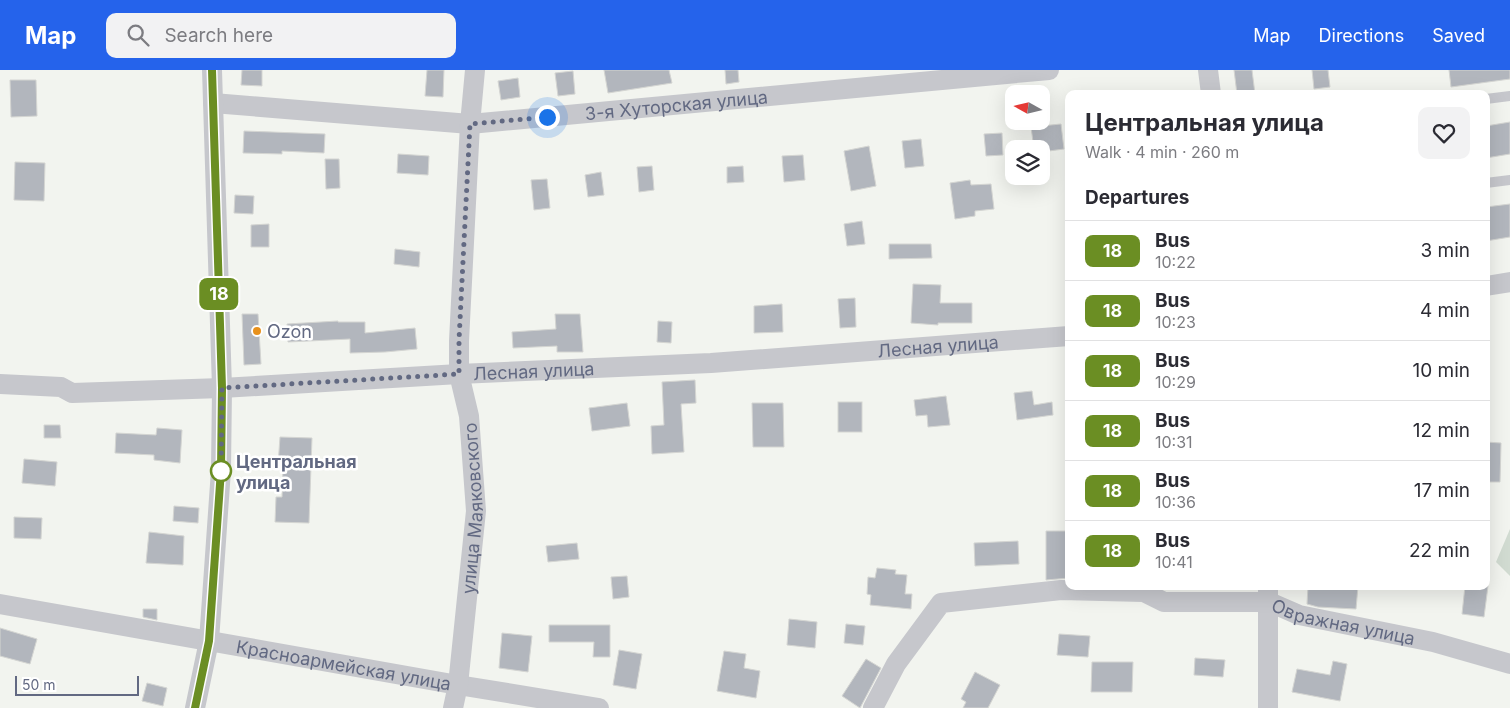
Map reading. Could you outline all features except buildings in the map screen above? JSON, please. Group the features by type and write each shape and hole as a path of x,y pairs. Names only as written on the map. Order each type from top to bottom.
{"street":[{"path":"195,708 209,641 221,470 222,388 212,70"},
{"name":"улица Маяковского","path":"453,708 458,685 476,511 469,416 459,374 470,124 475,70"},
{"name":"3-я Хуторская улица","path":"213,103 470,124 1050,70"},
{"path":"1208,70 1210,90"},
{"path":"1490,285 1510,282"},
{"name":"Лесная улица","path":"0,384 61,387 72,393 222,388 459,374 711,363 1065,336"},
{"name":"Овражная улица","path":"873,708 896,664 941,603 1061,590 1144,592 1164,602 1269,594 1299,615 1433,642 1510,664"},
{"path":"1268,708 1269,594"},
{"name":"Красноармейская улица","path":"0,604 599,708"}],"lane":[{"path":"1490,98 1510,96"},
{"path":"1490,182 1510,180"}],"shaded area":[{"path":"1510,529 1510,576 1496,562"}],"bus line":[{"name":"18","path":"195,708 209,641 221,470 222,388 212,70"}],"place":[{"name":"Ozon","path":"257,331"},
{"name":"Центральная улица","path":"221,471"}],"route":[{"path":"221,471 222,388 459,374 470,124 547,117"}]}
